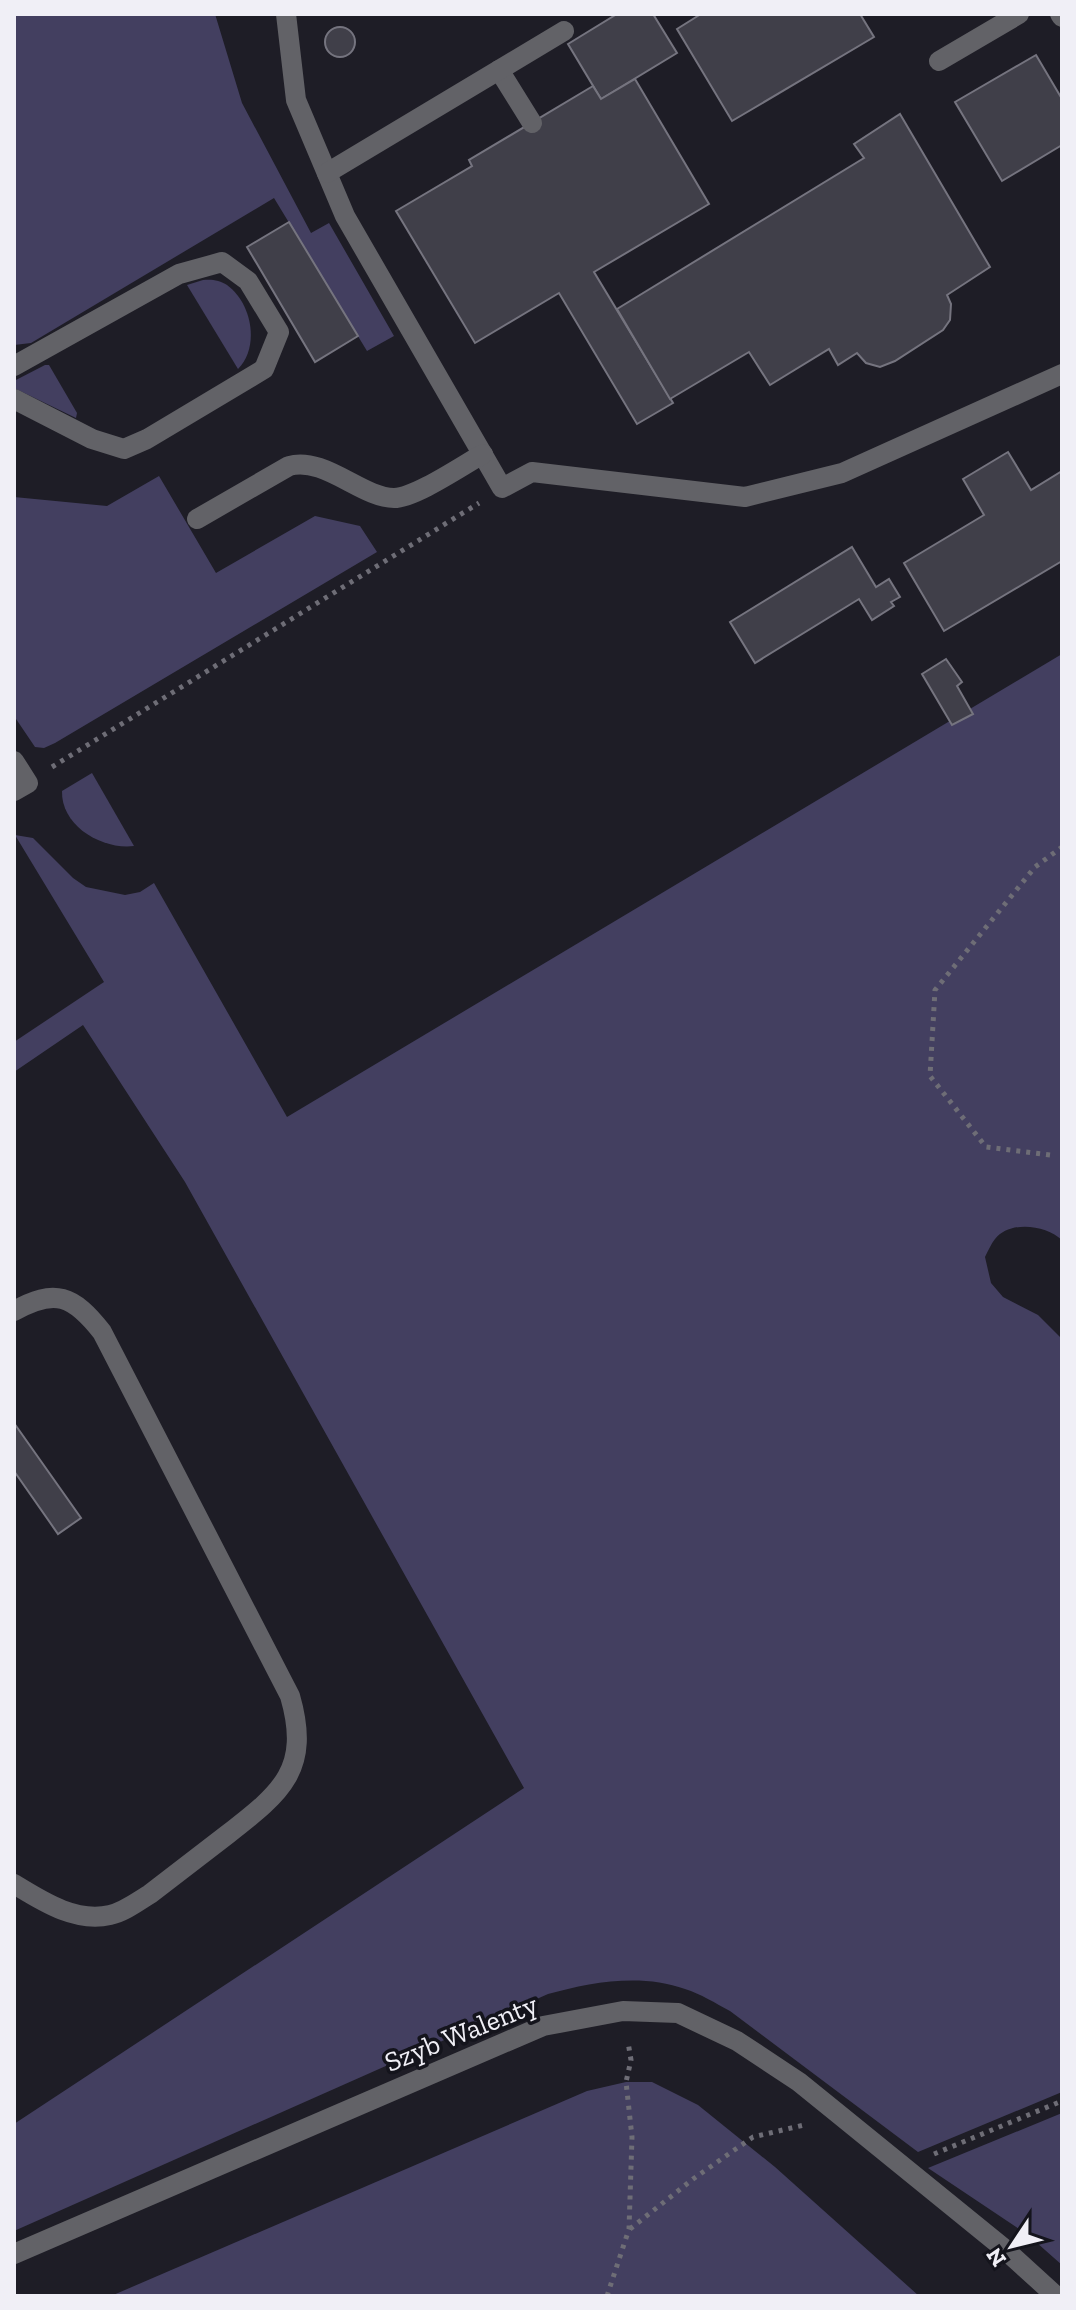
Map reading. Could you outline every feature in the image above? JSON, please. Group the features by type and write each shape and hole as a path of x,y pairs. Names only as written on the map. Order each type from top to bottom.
{"street":[{"path":"286,14 296,100 345,216 502,488 532,472 745,497 842,473 1062,374"},
{"path":"939,61 1019,14"},
{"path":"327,173 564,31"},
{"path":"499,70 532,123"},
{"path":"14,366 179,274 222,262 248,281 279,332 264,369 147,439 124,449 92,439 14,399"},
{"path":"197,519 299,463 315,466 393,498 408,496 483,454"},
{"path":"14,761 21,787"},
{"path":"14,1311 48,1296 71,1302 88,1314 102,1332 290,1696 298,1723 297,1747 290,1769 285,1782 268,1802 129,1907 103,1916 69,1913 39,1900 14,1884"},
{"name":"Szyb Walenty","path":"14,2254 543,2026 623,2011 678,2013 737,2041 799,2082 1001,2246 1056,2296"}],"path":[{"path":"21,787 502,488"},
{"path":"1050,1155 986,1147 930,1076 935,990 1035,867 1062,847"},
{"path":"607,2296 629,2229 632,2137 626,2082 631,2060 623,2011"},
{"path":"956,2145 1062,2101"},
{"path":"629,2229 753,2137 841,2116"}],"shaded area":[{"path":"14,14 215,14 242,103 311,233 329,223 394,336 367,351 274,198 31,343 14,345"},
{"path":"215,280 227,285 236,293 247,314 251,338 245,360 238,369 187,285"},
{"path":"49,365 77,413 76,418 14,388 14,381"},
{"path":"159,476 216,573 315,516 360,526 377,552 55,743 44,748 35,747 14,716 14,497 107,506"},
{"path":"1062,654 1062,1240 1038,1228 1019,1227 1002,1233 985,1257 991,1283 1003,1297 1038,1315 1062,1339 1062,2092 918,2152 730,2011 708,1999 685,1989 651,1981 598,1983 548,1994 14,2231 14,2124 524,1788 185,1182 83,1025 14,1072 14,1042 104,982 15,835 33,838 86,887 125,895 140,892 154,883 287,1117"},
{"path":"92,773 134,846 97,840 68,815 62,791"},
{"path":"626,2082 652,2082 698,2105 775,2167 919,2296 111,2296 587,2091"},
{"path":"1062,2113 1062,2265 1028,2235 928,2168"}],"building":[{"path":"617,14 653,14 677,53 601,99 568,44"},
{"path":"701,14 860,14 874,37 732,121 677,29"},
{"path":"340,27 350,32 355,42 350,52 340,57 330,52 325,42 330,32"},
{"path":"1036,55 1062,99 1062,145 1002,181 955,102"},
{"path":"635,79 709,204 594,272 673,403 637,424 559,293 475,343 396,211 472,166 469,160 593,86 601,99"},
{"path":"900,114 990,267 947,295 951,304 950,320 943,330 895,361 880,367 866,363 857,353 838,365 829,349 770,385 749,352 670,399 617,309 864,158 854,144"},
{"path":"289,222 358,336 315,362 247,247"},
{"path":"1008,452 1031,490 1062,471 1062,561 944,631 904,563 984,515 963,479"},
{"path":"852,547 876,587 889,579 900,597 891,602 894,606 872,620 859,599 755,663 730,622"},
{"path":"946,659 962,682 957,686 973,714 952,725 922,674"},
{"path":"14,1423 81,1518 58,1534 14,1471"}]}
